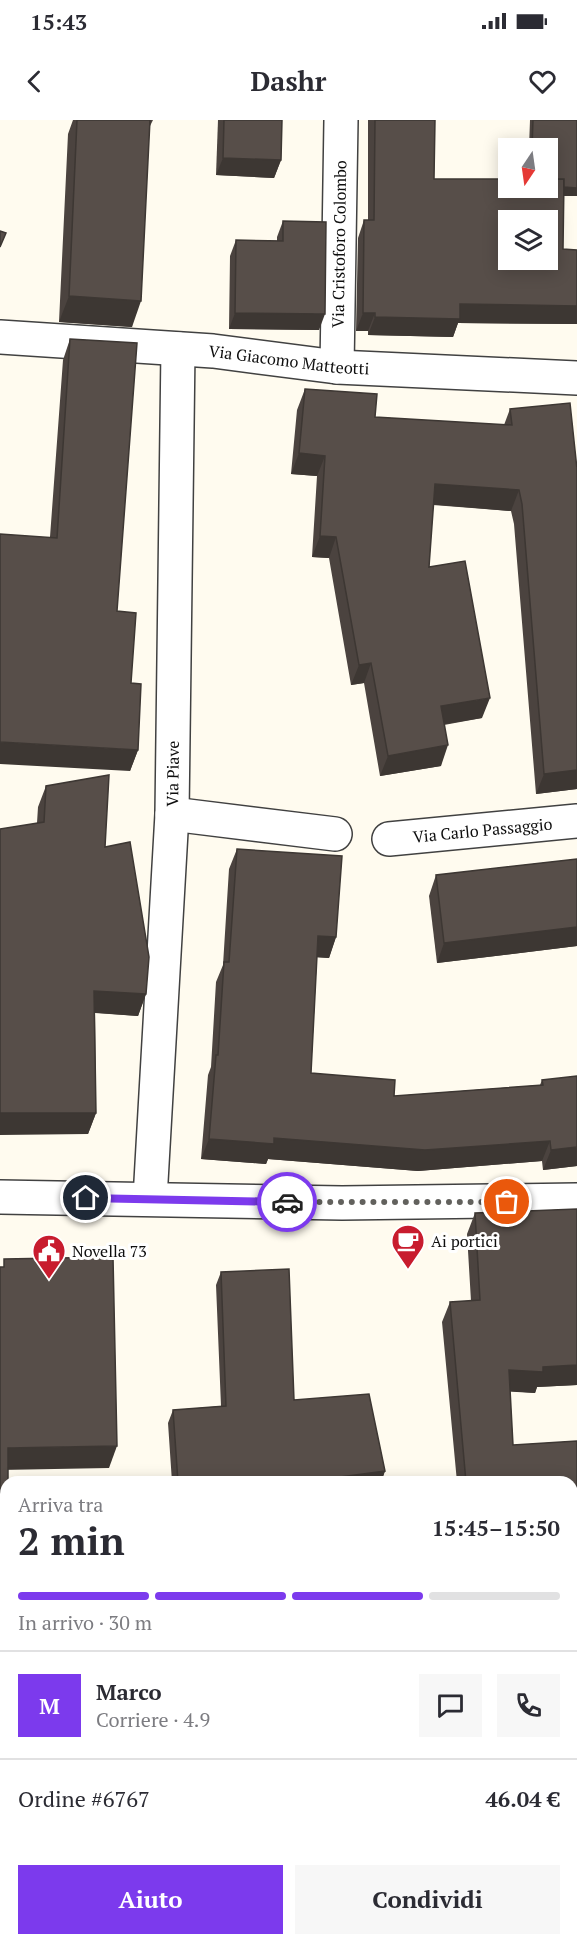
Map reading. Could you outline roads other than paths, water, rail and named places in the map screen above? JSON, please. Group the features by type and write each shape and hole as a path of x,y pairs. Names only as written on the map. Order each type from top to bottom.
{"street":[{"name":"Via Cristoforo Colombo","path":"337,367 341,120"},
{"name":"Via Giacomo Matteotti","path":"0,337 178,349 337,367 577,378"},
{"name":"Via Piave","path":"150,1199 172,814 178,349"},
{"path":"172,814 335,834"},
{"name":"Via Carlo Passaggio","path":"389,838 577,821"},
{"path":"0,1197 342,1203 577,1200"}],"place":[{"name":"Ai portici","path":"408,1270"},
{"name":"Novella 73","path":"49,1280"}]}
